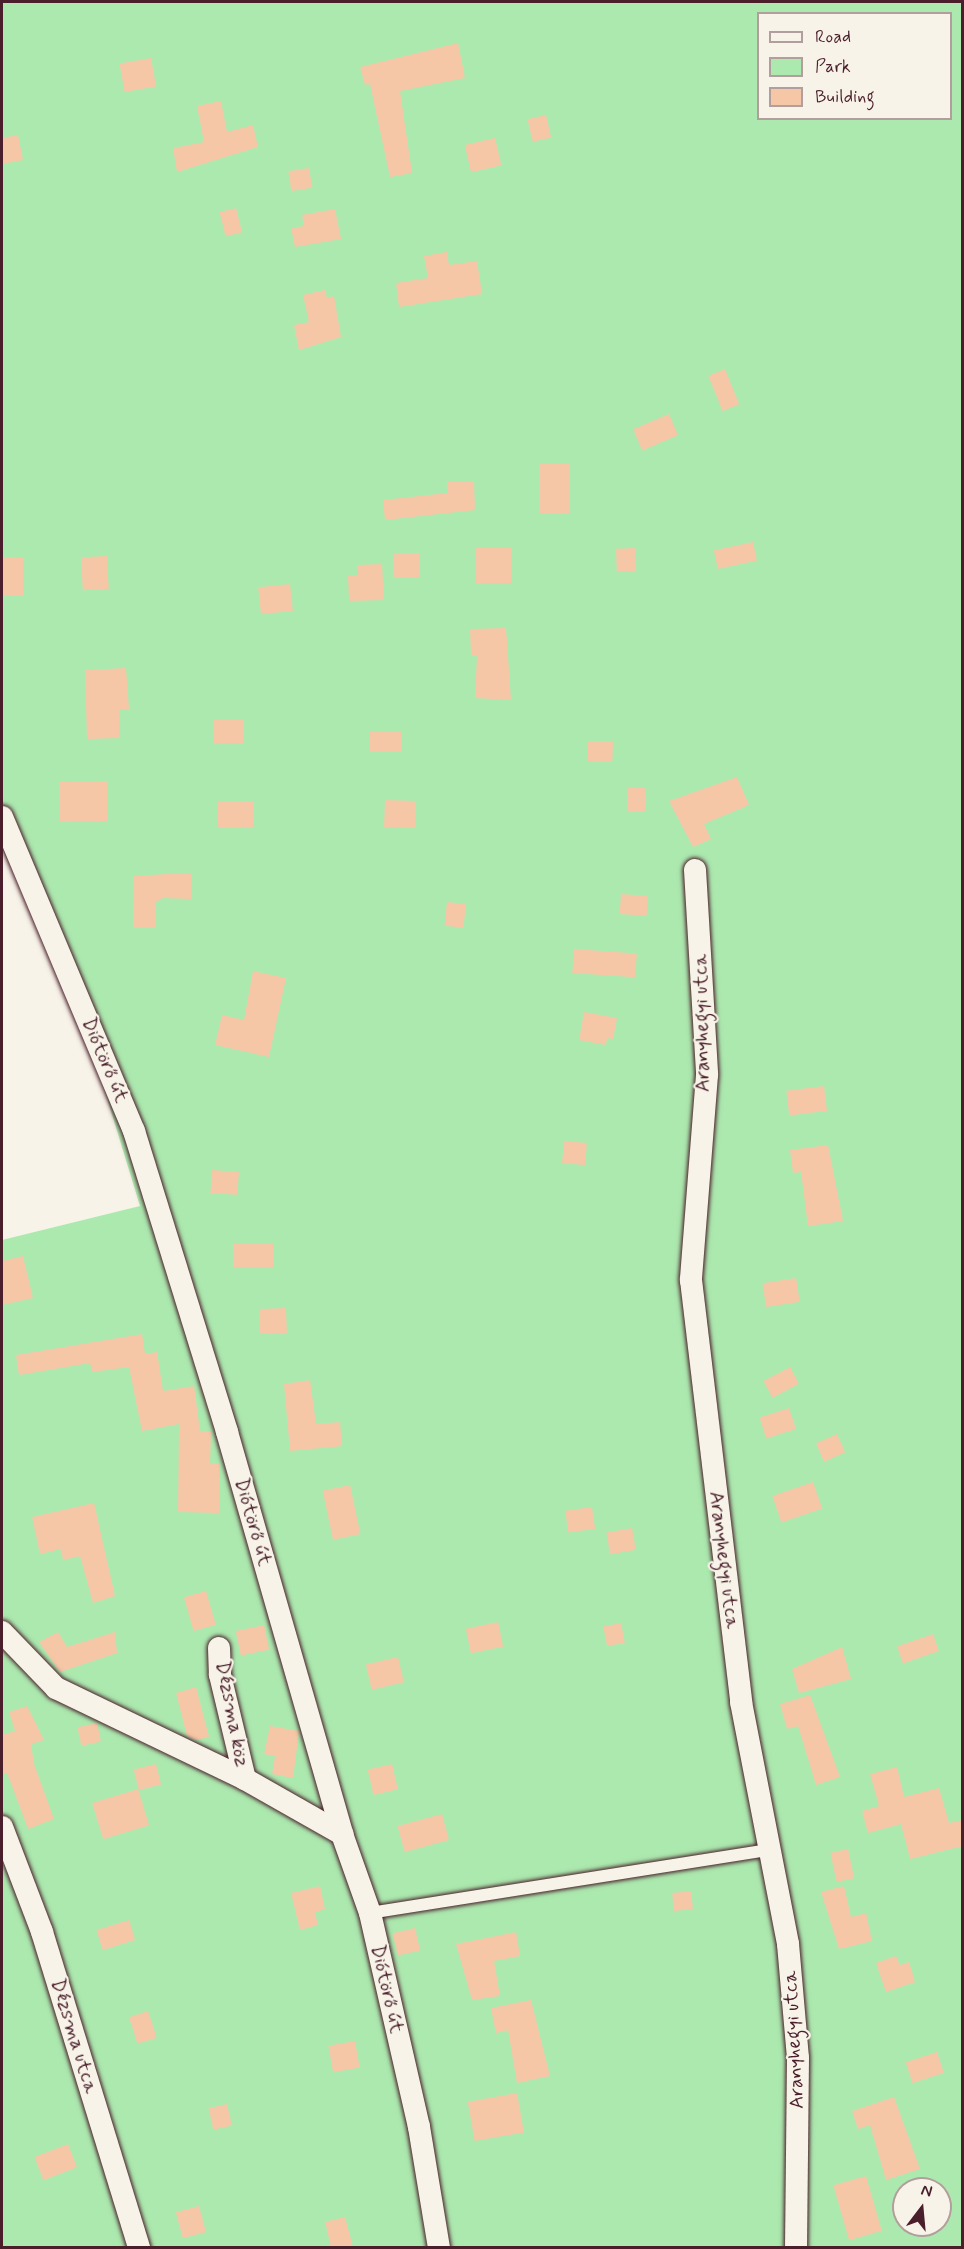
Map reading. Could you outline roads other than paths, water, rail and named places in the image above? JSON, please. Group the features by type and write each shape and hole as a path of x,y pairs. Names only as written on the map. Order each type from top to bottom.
{"street":[{"name":"Diótörő út","path":"2,817 134,1131 227,1432 342,1834 370,1913 419,2127 439,2247"},
{"name":"Aranyhegyi utca","path":"695,870 706,1075 691,1280 741,1702 788,1944 798,2058 796,2247"},
{"path":"2,1632 56,1688 245,1779 342,1834"},
{"name":"Dézsma köz","path":"219,1648 220,1675 245,1779"},
{"name":"Dézsma utca","path":"2,1827 42,1932 139,2247"}],"lane":[{"path":"370,1913 769,1850"}]}
